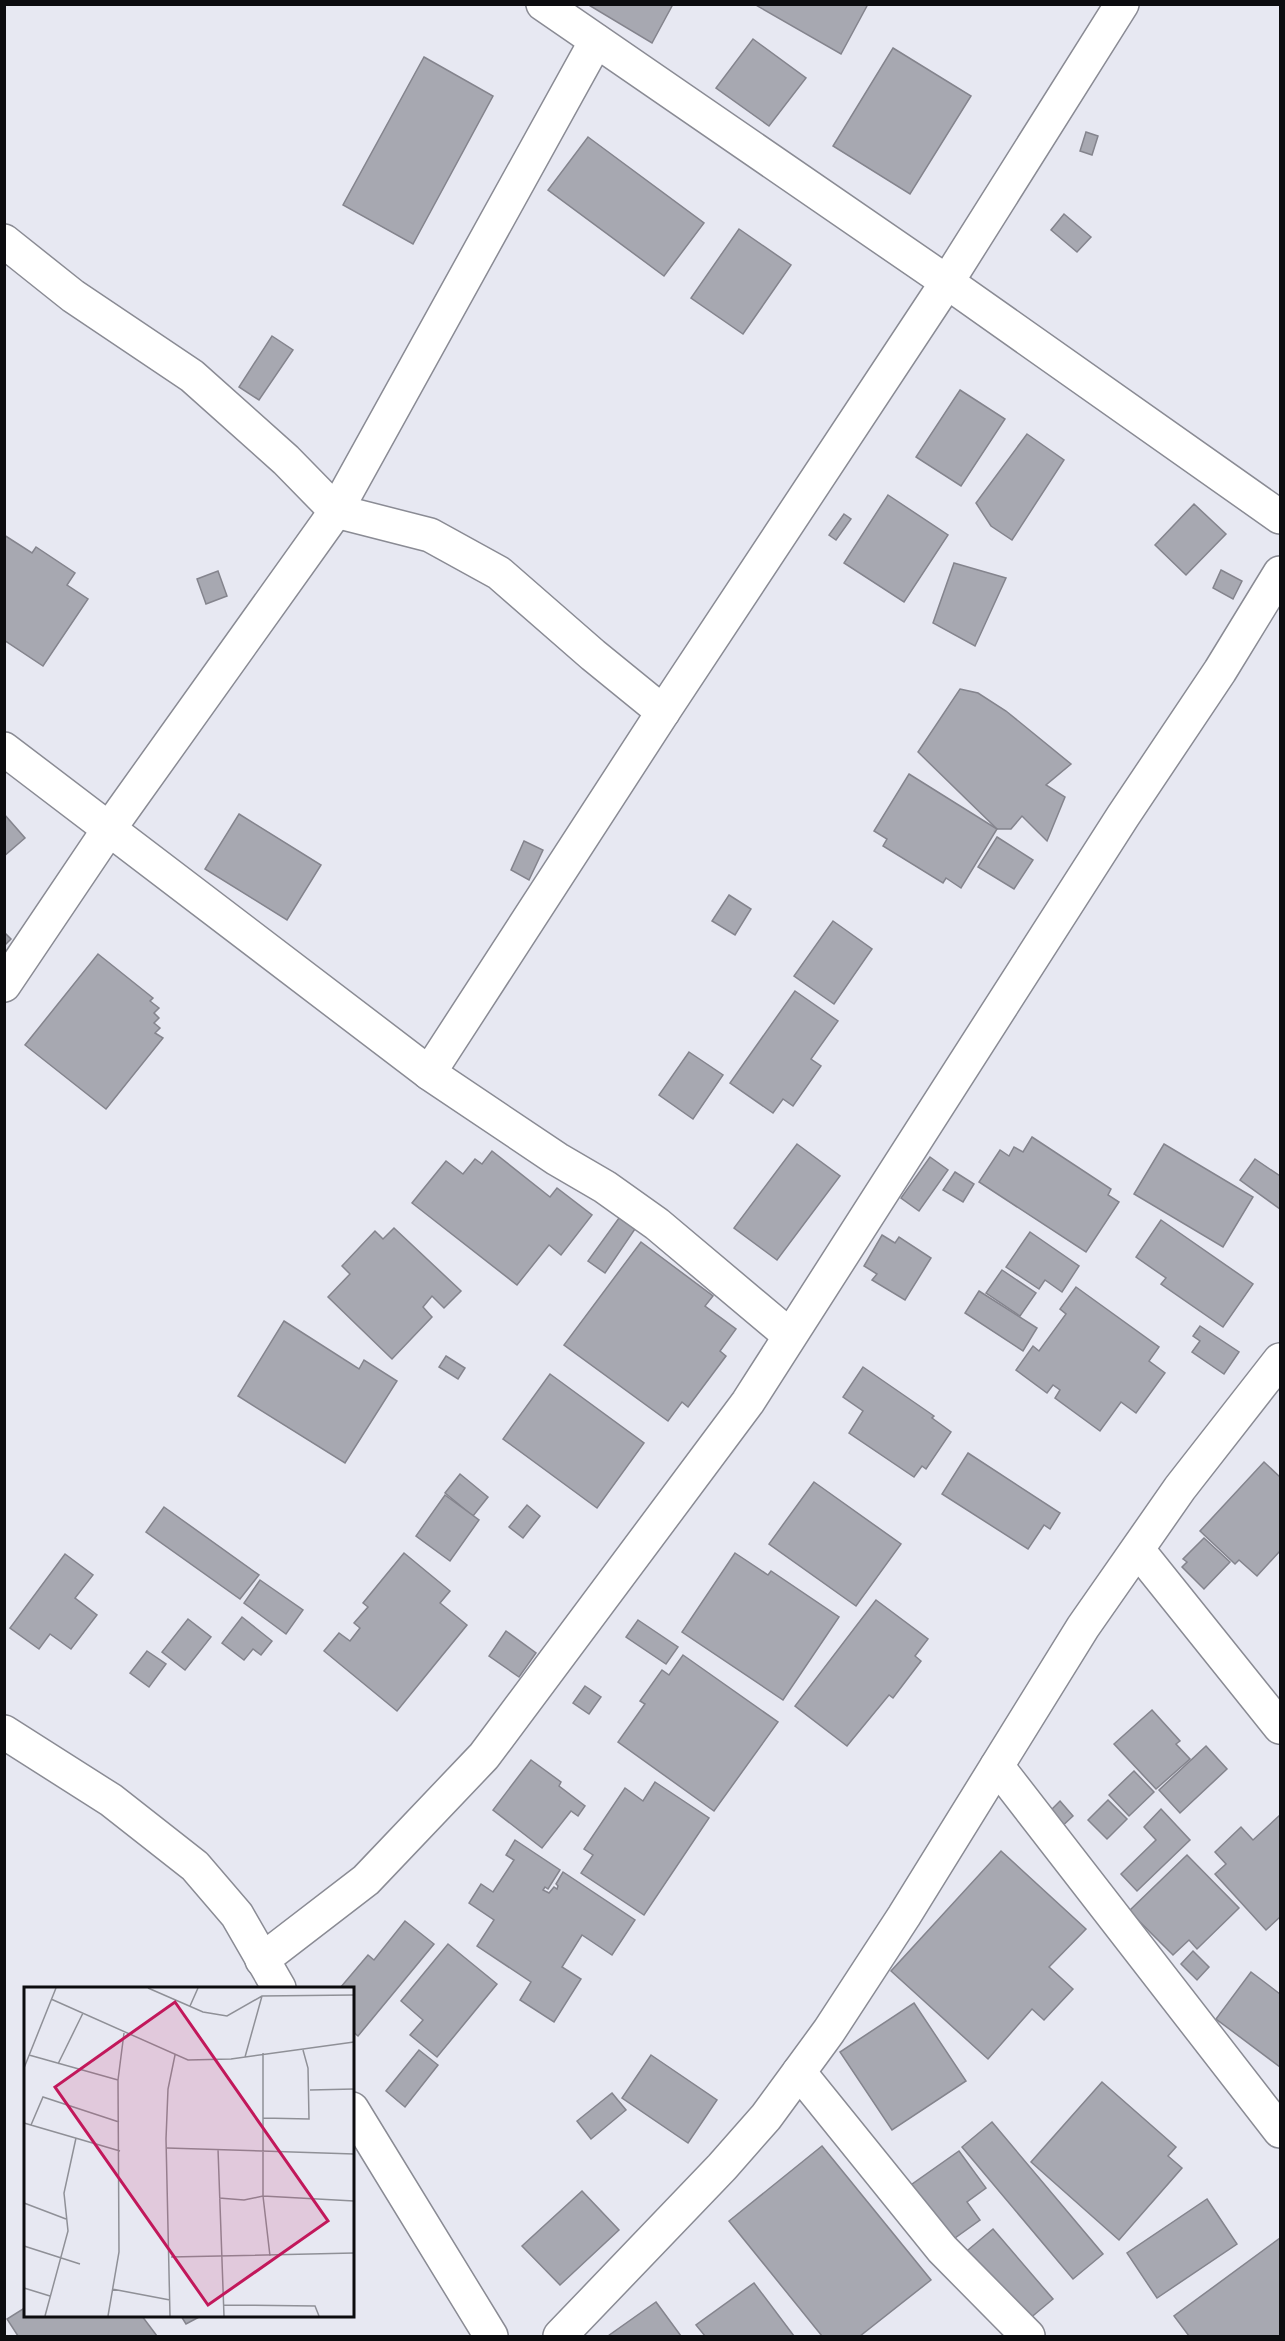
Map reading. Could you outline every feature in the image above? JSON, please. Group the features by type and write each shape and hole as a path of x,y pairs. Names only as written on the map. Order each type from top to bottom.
{"street":[{"path":"543,4 947,282 1281,517"},
{"path":"429,1073 663,712 947,282 1122,4"},
{"path":"4,985 109,828 336,511 596,41"},
{"path":"4,241 74,296 192,376 286,460 336,511 430,535 498,573 663,712"},
{"path":"262,1960 366,1880 484,1756 748,1402 1281,573"},
{"path":"4,748 429,1073 557,1159 605,1187 657,1224 789,1335"},
{"path":"561,2337 722,2167 766,2117 829,2031 898,1925 1083,1627 1180,1488 1281,1360"},
{"path":"1138,1550 1281,1727"},
{"path":"4,1732 102,1794 195,1866 237,1915 278,1987"},
{"path":"998,1766 1281,2131"},
{"path":"799,2072 942,2249 1028,2337"},
{"path":"354,2112 491,2337"}],"building":[{"path":"587,4 669,4 672,6 652,43"},
{"path":"754,4 868,4 841,54"},
{"path":"753,39 806,78 769,126 716,88"},
{"path":"893,48 971,96 910,194 833,146"},
{"path":"424,57 493,96 413,244 343,205"},
{"path":"1086,132 1098,136 1092,155 1080,151"},
{"path":"588,137 704,223 664,276 548,190"},
{"path":"1064,214 1091,237 1077,252 1051,230"},
{"path":"739,229 791,265 743,334 691,298"},
{"path":"272,336 293,350 259,400 239,387"},
{"path":"960,390 1005,419 961,486 916,457"},
{"path":"1027,434 1064,460 1012,540 991,526 976,503"},
{"path":"888,495 948,535 904,602 844,563"},
{"path":"1194,504 1226,534 1186,575 1155,545"},
{"path":"844,514 851,519 836,540 829,535"},
{"path":"4,535 32,553 36,547 75,573 67,585 88,599 43,666 4,640"},
{"path":"954,563 1006,578 975,646 933,623"},
{"path":"1221,570 1242,581 1233,599 1213,588"},
{"path":"218,571 227,596 206,604 197,579"},
{"path":"960,689 978,693 1006,711 1071,764 1046,785 1065,797 1047,841 1022,816 1011,829 997,829 918,752"},
{"path":"909,774 997,829 961,888 946,878 943,883 883,846 887,839 874,831"},
{"path":"4,814 25,838 4,856"},
{"path":"239,814 321,865 287,920 205,869"},
{"path":"997,837 1033,860 1014,889 978,867"},
{"path":"524,841 543,850 529,880 511,870"},
{"path":"729,895 751,909 735,935 712,921"},
{"path":"833,921 872,949 834,1004 794,976"},
{"path":"4,932 11,939 4,946"},
{"path":"98,954 153,998 150,1001 159,1008 154,1013 159,1018 154,1023 160,1028 155,1033 163,1038 106,1109 25,1045"},
{"path":"795,991 838,1021 811,1059 821,1066 793,1106 783,1099 773,1113 730,1083"},
{"path":"689,1052 723,1075 693,1119 659,1095"},
{"path":"1032,1137 1111,1189 1108,1195 1119,1202 1086,1252 979,1182 1000,1150 1009,1156 1014,1147 1023,1152"},
{"path":"797,1144 840,1176 777,1260 734,1228"},
{"path":"1164,1144 1253,1197 1223,1247 1134,1194"},
{"path":"492,1151 550,1197 557,1188 592,1215 561,1255 549,1245 517,1285 412,1203 446,1161 463,1174 475,1159 482,1164"},
{"path":"930,1157 948,1170 919,1211 901,1198"},
{"path":"1255,1159 1280,1176 1280,1209 1240,1180"},
{"path":"955,1172 974,1184 963,1202 943,1190"},
{"path":"619,1218 635,1229 605,1273 588,1261"},
{"path":"1161,1220 1253,1284 1223,1327 1161,1284 1166,1278 1136,1257"},
{"path":"394,1228 461,1291 444,1308 432,1296 423,1307 432,1317 392,1359 328,1297 350,1274 342,1266 375,1231 383,1239"},
{"path":"1030,1232 1079,1266 1062,1292 1045,1280 1039,1289 1006,1267"},
{"path":"882,1235 895,1243 899,1237 931,1258 905,1300 872,1280 877,1274 864,1266"},
{"path":"641,1242 713,1296 705,1306 736,1329 720,1351 726,1356 688,1407 682,1402 668,1421 564,1345"},
{"path":"1002,1270 1036,1293 1020,1316 986,1293"},
{"path":"1076,1287 1159,1347 1149,1361 1165,1373 1136,1413 1121,1402 1100,1431 1055,1398 1060,1390 1053,1385 1047,1393 1016,1370 1033,1346 1039,1351 1066,1314 1060,1309"},
{"path":"979,1291 1037,1328 1023,1351 965,1313"},
{"path":"284,1321 359,1369 364,1360 397,1381 345,1463 238,1396"},
{"path":"1200,1326 1239,1352 1224,1374 1192,1352 1200,1341 1193,1336"},
{"path":"446,1356 465,1368 458,1379 439,1367"},
{"path":"863,1367 934,1416 932,1418 951,1432 926,1469 922,1466 914,1477 849,1433 863,1411 843,1397"},
{"path":"550,1374 644,1443 597,1508 503,1439"},
{"path":"968,1453 1060,1513 1050,1529 1044,1525 1028,1549 942,1494"},
{"path":"1264,1462 1280,1477 1280,1551 1257,1576 1239,1560 1235,1564 1200,1531"},
{"path":"460,1474 488,1497 473,1516 445,1493"},
{"path":"814,1482 901,1544 856,1606 769,1544"},
{"path":"445,1495 479,1520 450,1561 416,1536"},
{"path":"527,1505 540,1516 523,1538 509,1527"},
{"path":"164,1507 259,1575 240,1599 146,1532"},
{"path":"1204,1538 1230,1562 1204,1589 1182,1567 1187,1562 1183,1559"},
{"path":"404,1553 450,1591 440,1603 467,1625 397,1711 324,1651 339,1633 350,1641 360,1628 354,1623 368,1607 363,1603"},
{"path":"735,1553 768,1575 771,1571 839,1617 783,1700 682,1632"},
{"path":"65,1554 93,1575 75,1598 97,1615 71,1649 50,1634 39,1649 10,1628"},
{"path":"260,1580 303,1610 286,1634 244,1603"},
{"path":"876,1600 928,1639 915,1656 921,1661 893,1698 889,1695 847,1746 795,1706"},
{"path":"242,1617 272,1641 261,1655 253,1649 244,1660 222,1643"},
{"path":"188,1619 211,1637 185,1670 162,1652"},
{"path":"638,1620 678,1647 666,1664 626,1637"},
{"path":"506,1631 536,1653 519,1677 489,1656"},
{"path":"147,1651 166,1664 149,1687 130,1673"},
{"path":"683,1655 778,1722 714,1811 618,1742 645,1704 640,1701 662,1670 669,1675"},
{"path":"585,1686 601,1697 589,1714 573,1703"},
{"path":"1152,1710 1180,1741 1176,1744 1190,1759 1156,1789 1114,1744"},
{"path":"1206,1746 1227,1769 1180,1813 1159,1790"},
{"path":"531,1760 561,1782 559,1786 585,1806 578,1816 571,1811 542,1848 493,1810"},
{"path":"1134,1771 1154,1792 1129,1816 1109,1795"},
{"path":"655,1782 709,1818 644,1915 581,1873 593,1855 584,1849 625,1788 643,1801"},
{"path":"1108,1800 1127,1819 1107,1839 1088,1820"},
{"path":"1060,1801 1073,1816 1057,1831 1044,1817"},
{"path":"1161,1809 1190,1840 1137,1891 1121,1874 1156,1840 1144,1827"},
{"path":"1280,1815 1280,1917 1266,1930 1215,1874 1226,1864 1215,1852 1241,1827 1253,1840"},
{"path":"515,1840 560,1870 548,1889 545,1887 543,1890 549,1893 554,1887 557,1889 556,1884 563,1872 635,1920 612,1955 582,1935 562,1967 581,1979 554,2022 520,2000 531,1982 477,1946 494,1920 469,1903 481,1884 493,1892 514,1860 506,1855"},
{"path":"1001,1851 1086,1929 1049,1967 1073,1989 1044,2020 1032,2009 988,2059 891,1971"},
{"path":"1187,1855 1239,1908 1197,1949 1189,1940 1173,1955 1129,1911"},
{"path":"405,1921 434,1944 358,2036 354,2033 354,1987 341,1987 368,1955 374,1960"},
{"path":"448,1944 497,1984 437,2057 410,2035 423,2020 401,2001"},
{"path":"1193,1951 1209,1967 1197,1980 1181,1964"},
{"path":"1251,1972 1280,1994 1280,2067 1216,2019"},
{"path":"914,2003 966,2081 892,2130 840,2052"},
{"path":"419,2050 438,2065 405,2107 386,2091"},
{"path":"651,2055 717,2100 688,2143 622,2098"},
{"path":"1102,2082 1176,2147 1168,2156 1182,2168 1119,2240 1031,2162"},
{"path":"612,2093 626,2110 591,2139 577,2121"},
{"path":"992,2122 1103,2254 1073,2279 962,2147"},
{"path":"822,2146 931,2280 860,2336 822,2336 729,2221"},
{"path":"959,2151 986,2188 967,2202 980,2220 948,2243 908,2187"},
{"path":"582,2191 619,2230 560,2285 522,2246"},
{"path":"1207,2199 1237,2244 1157,2298 1127,2253"},
{"path":"993,2229 1053,2299 1022,2325 962,2255"},
{"path":"1280,2238 1280,2336 1189,2336 1174,2316"},
{"path":"754,2283 794,2336 705,2336 696,2325"},
{"path":"656,2302 681,2336 608,2336"},
{"path":"24,2308 24,2317 143,2317 157,2336 18,2336 7,2319"},
{"path":"182,2317 199,2317 186,2324"}]}
